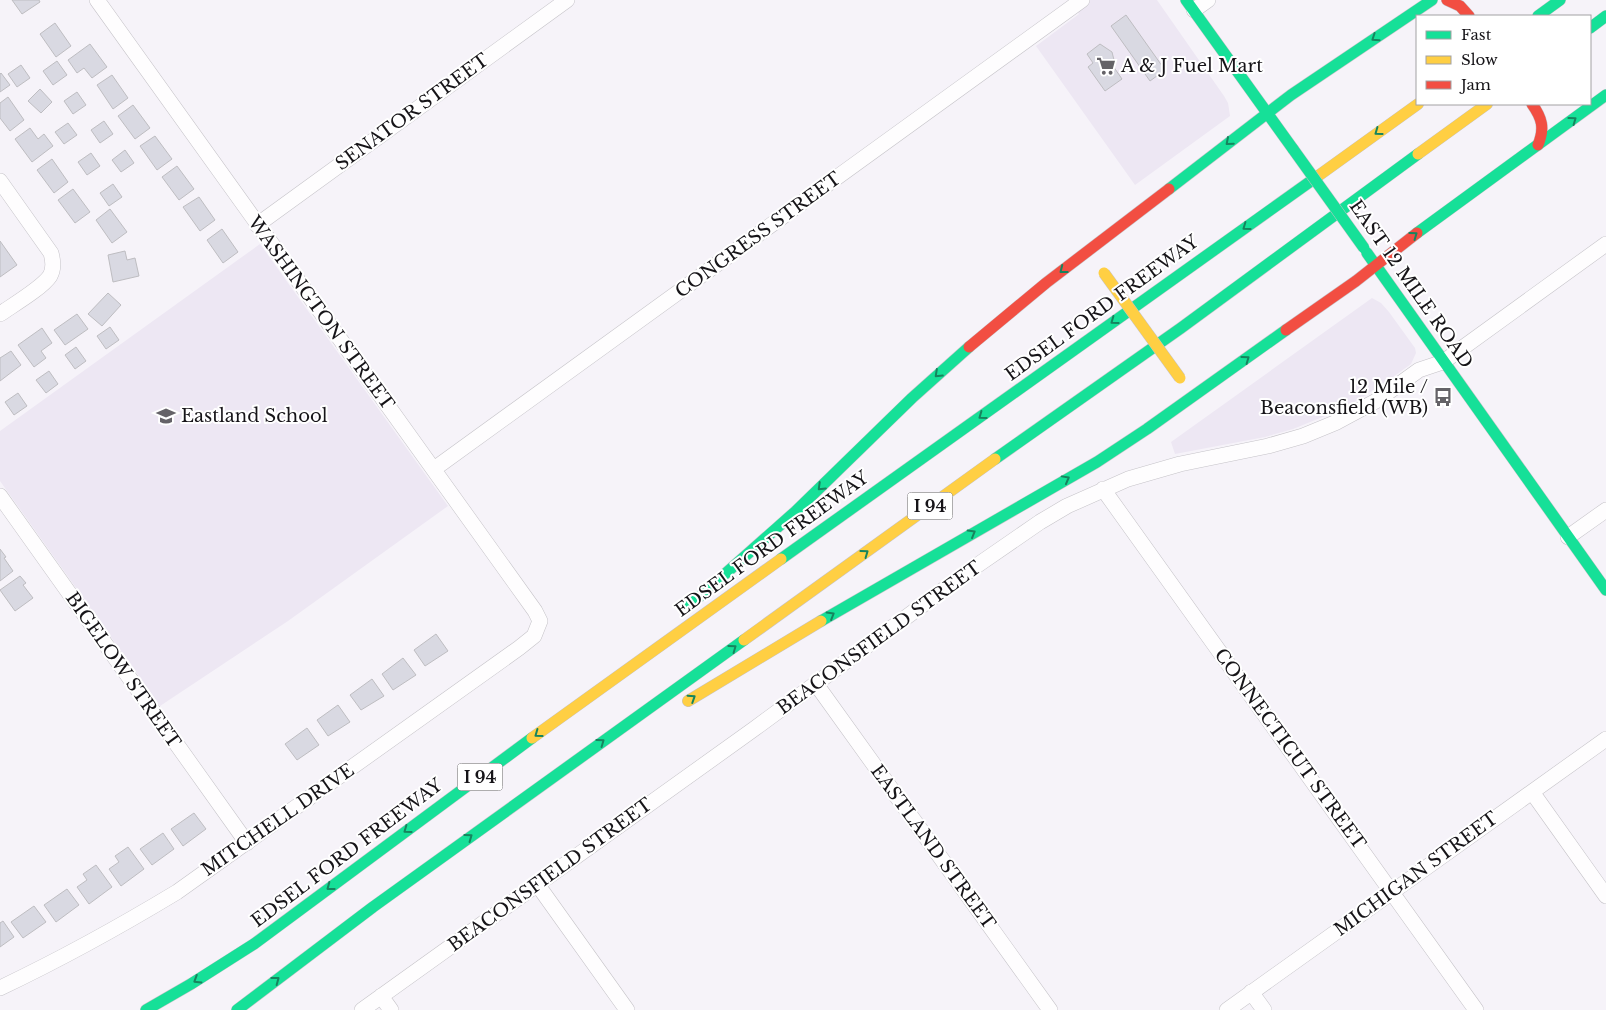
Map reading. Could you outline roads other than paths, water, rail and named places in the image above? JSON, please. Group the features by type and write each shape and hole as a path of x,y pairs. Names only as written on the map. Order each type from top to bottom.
{"main road":[{"path":"680,614 796,512 912,398 996,323 1101,240 1194,171 1267,112 1432,0"},
{"path":"1447,0 1460,6 1468,14"},
{"path":"1539,15 1560,0"},
{"name":"EAST 12 MILE ROAD","path":"1190,5 1606,590"},
{"path":"1591,27 1606,16"},
{"path":"676,709 847,605 1097,462 1148,429 1356,281 1403,243 1606,95"},
{"name":"EDSEL FORD FREEWAY","path":"146,1010 254,944 591,695 1417,105"},
{"name":"I 94","path":"237,1010 373,906 1044,424 1181,328 1486,105"},
{"path":"1533,105 1541,116 1544,130 1538,144"},
{"path":"1101,240 1098,249 1101,265 1180,378 1191,386 1206,388"},
{"path":"591,695 637,648"},
{"path":"373,906 479,845"}],"street":[{"name":"WASHINGTON STREET","path":"97,0 535,611 540,621 538,628"},
{"name":"SENATOR STREET","path":"257,225 567,0"},
{"name":"CONGRESS STREET","path":"434,469 1082,0"},
{"path":"1190,5 1208,0"},
{"path":"0,181 51,253 52,269 44,283 0,314"},
{"name":"BEACONSFIELD STREET","path":"362,1010 1040,522 1067,506 1128,479 1180,464 1268,446 1303,436 1337,422 1376,401 1419,370 1443,362 1606,244"},
{"name":"CONNECTICUT STREET","path":"1104,489 1476,1010"},
{"name":"BIGELOW STREET","path":"0,496 247,843"},
{"path":"1568,537 1606,510"},
{"name":"MITCHELL DRIVE","path":"0,988 56,961 121,926 177,892 519,648 534,636 538,628"},
{"name":"EASTLAND STREET","path":"816,684 1050,1010"},
{"name":"MICHIGAN STREET","path":"1227,1010 1606,739"},
{"path":"1532,792 1606,896"},
{"path":"537,884 627,1010"},
{"path":"1251,992 1264,1010"},
{"path":"381,996 391,1010"}],"place":[{"name":"A & J Fuel Mart","path":"1106,66"},
{"name":"12 Mile / Beaconsfield (WB)","path":"1443,397"},
{"name":"Eastland School","path":"166,416"}]}
